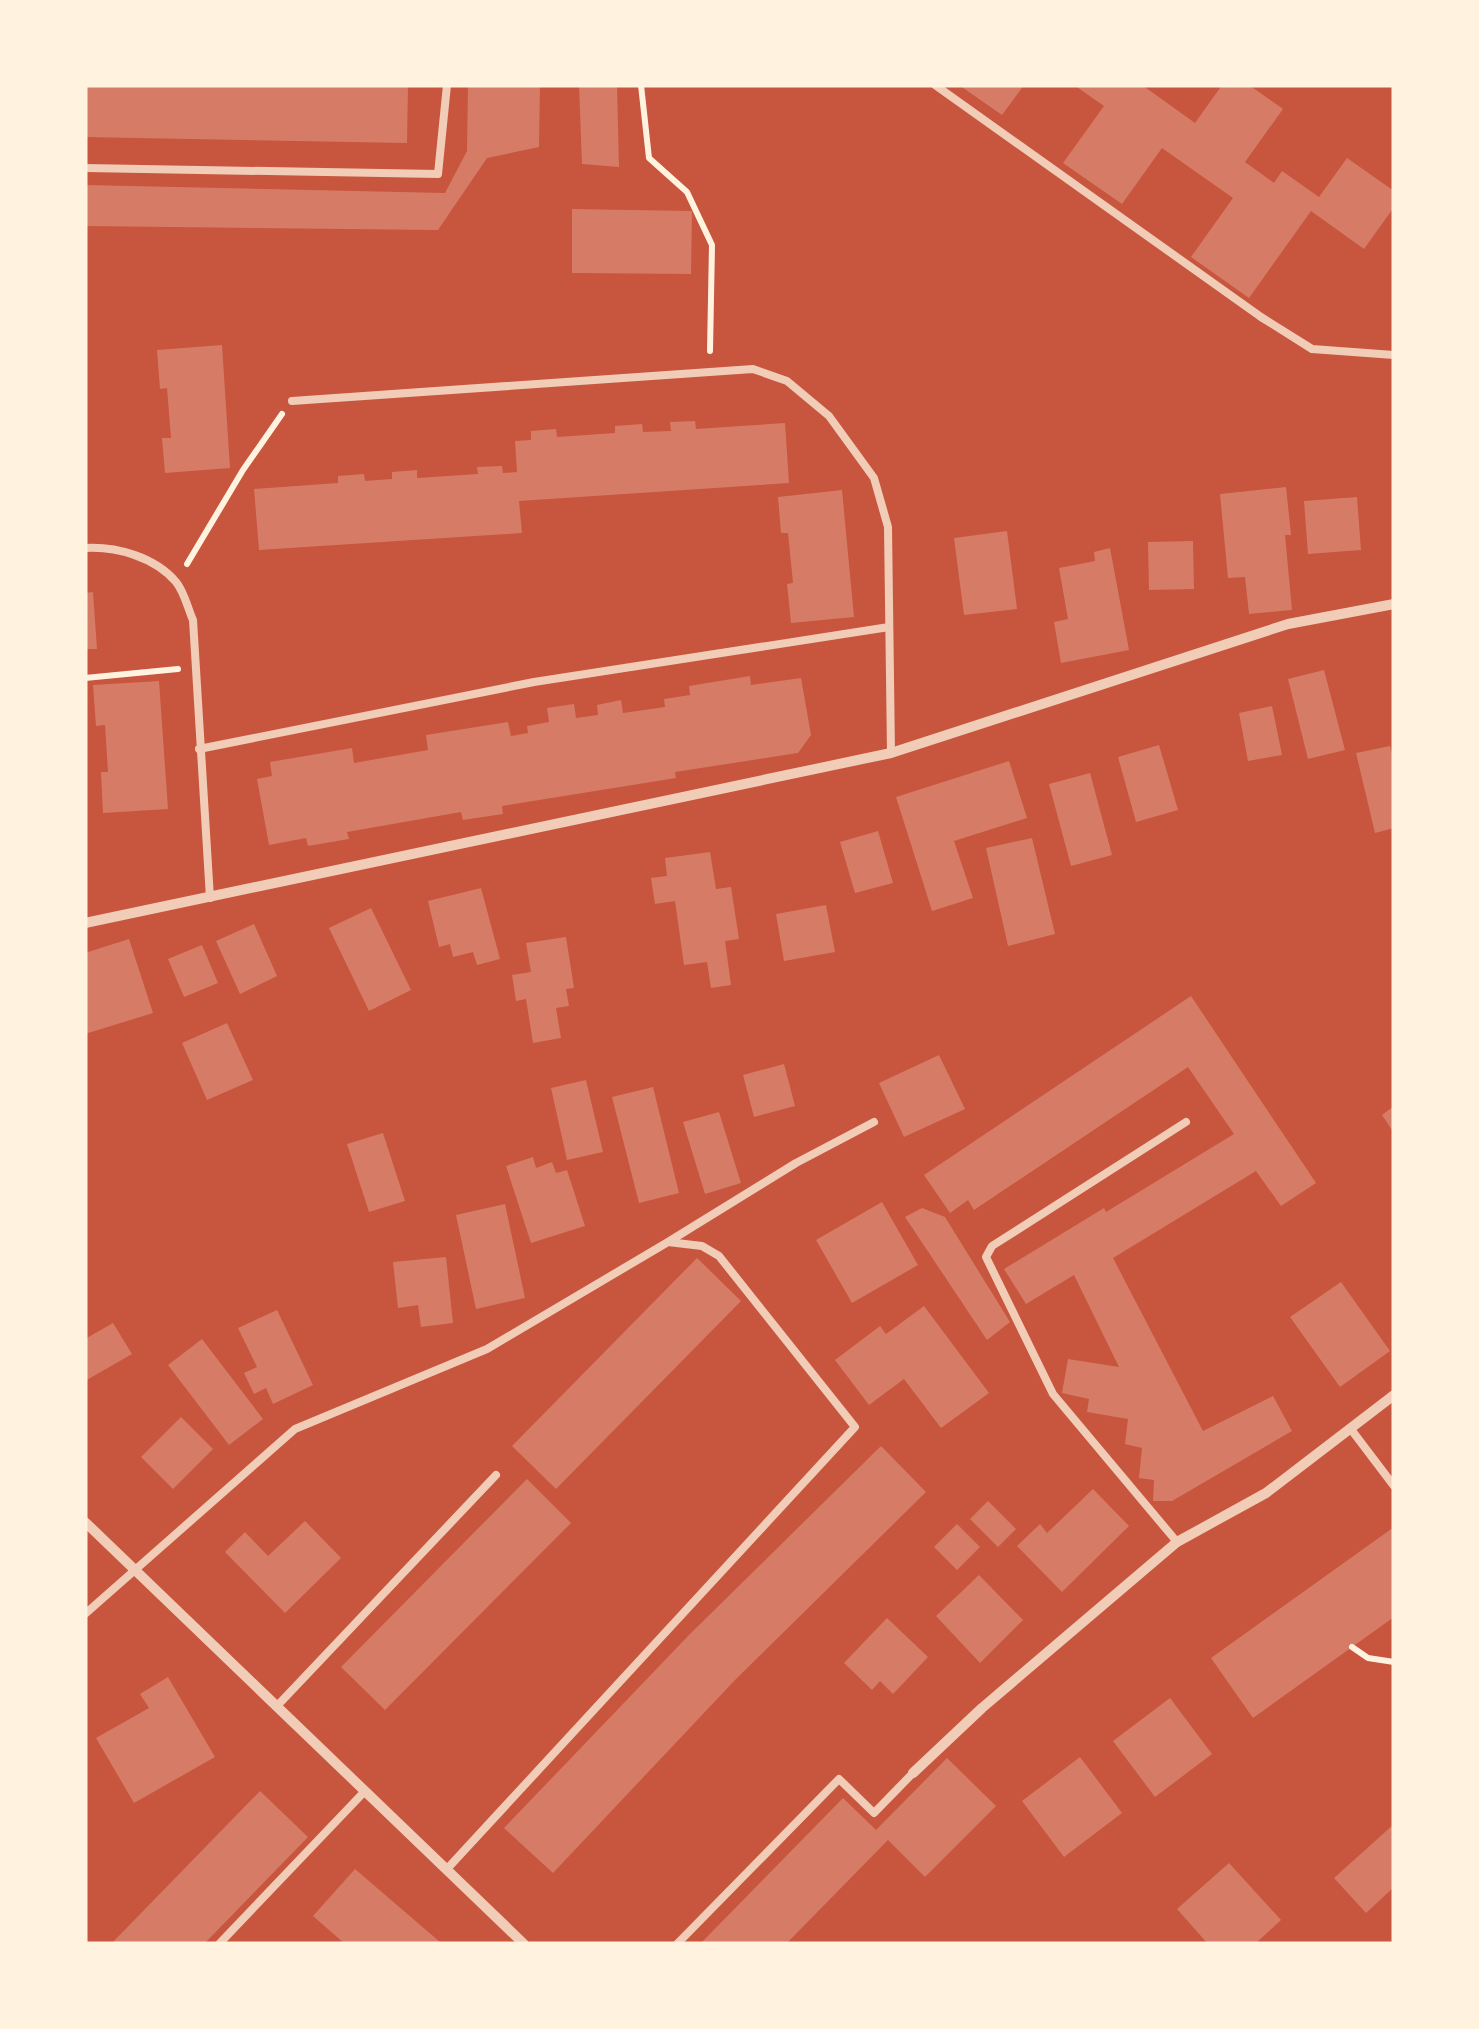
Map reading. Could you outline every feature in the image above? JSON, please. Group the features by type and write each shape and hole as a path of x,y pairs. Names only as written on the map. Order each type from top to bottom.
{"street":[{"path":"85,923 891,753 1288,624 1394,604"},
{"path":"912,1773 982,1708 1177,1542 1266,1492 1394,1395"},
{"path":"85,1522 365,1790 516,1941"}],"lane":[{"path":"85,168 438,174 448,85"},
{"path":"936,85 1261,318 1312,349 1394,356"},
{"path":"292,401 753,369 787,380 829,416 874,478 888,527 891,753"},
{"path":"85,548 142,556 176,582 193,620 210,898"},
{"path":"199,749 534,682 889,626"},
{"path":"85,1614 295,1429 487,1349 796,1163 874,1122"},
{"path":"1177,1542 1053,1394 986,1257 992,1246 1186,1122"},
{"path":"447,1870 855,1427 720,1256 702,1246 668,1242"},
{"path":"1350,1428 1394,1486"},
{"path":"277,1706 496,1475"},
{"path":"677,1944 839,1779 874,1813 912,1773"},
{"path":"219,1944 365,1790"}],"path":[{"path":"641,85 649,158 687,192 712,245 710,372"},
{"path":"176,582 243,470 292,401"},
{"path":"85,678 195,668"},
{"path":"1352,1647 1368,1658 1394,1662"}],"building":[{"path":"85,85 408,85 407,143 85,137"},
{"path":"468,85 540,85 539,147 487,158 438,230 85,226 85,185 445,193 467,151"},
{"path":"579,85 617,85 619,167 582,164"},
{"path":"959,85 1024,85 1002,115"},
{"path":"1074,85 1142,85 1195,123 1222,85 1249,85 1283,109 1245,162 1274,183 1282,171 1319,197 1347,158 1394,191 1394,207 1364,249 1311,211 1249,298 1191,257 1233,198 1162,148 1122,204 1063,163 1104,106"},
{"path":"572,209 692,211 691,274 572,273"},
{"path":"222,345 230,468 165,473 162,438 171,438 167,388 160,389 157,350"},
{"path":"695,421 696,429 785,423 789,483 519,501 522,533 259,550 254,489 338,483 338,476 364,474 365,481 392,479 392,472 417,470 417,478 478,474 477,467 502,466 503,473 517,472 515,441 531,440 531,431 556,429 557,437 615,433 615,426 642,424 643,432 671,431 670,422"},
{"path":"1286,487 1291,535 1285,535 1292,610 1249,614 1245,577 1228,578 1220,494"},
{"path":"842,490 854,617 791,623 787,584 793,583 788,533 781,533 778,497"},
{"path":"1357,497 1361,550 1308,554 1304,501"},
{"path":"1007,531 1017,609 964,615 954,538"},
{"path":"1193,541 1194,589 1149,590 1148,542"},
{"path":"1110,548 1129,650 1061,663 1054,622 1068,619 1059,568 1095,561 1094,552"},
{"path":"93,592 97,649 85,649 85,593"},
{"path":"1324,670 1345,750 1308,759 1288,679"},
{"path":"750,676 751,685 801,678 811,735 798,753 675,772 676,778 502,806 503,814 463,820 461,812 347,832 349,839 308,846 306,838 269,845 257,779 272,776 270,762 352,748 354,763 428,750 426,735 508,722 511,736 528,733 527,726 549,722 547,708 574,704 576,718 598,715 597,705 621,700 623,713 665,707 664,699 690,695 689,686"},
{"path":"159,681 168,809 103,813 101,772 108,772 105,725 96,726 93,685"},
{"path":"1272,706 1282,755 1248,761 1239,713"},
{"path":"1159,745 1178,810 1136,822 1118,757"},
{"path":"1390,746 1394,762 1394,828 1375,833 1356,753"},
{"path":"1009,761 1027,818 954,841 973,898 932,911 896,797"},
{"path":"1090,773 1112,855 1071,866 1049,784"},
{"path":"878,831 893,883 855,893 840,842"},
{"path":"1032,838 1055,934 1008,946 986,848"},
{"path":"710,852 716,889 731,887 739,939 725,941 731,985 711,988 707,962 684,965 675,901 655,904 651,878 667,876 665,858"},
{"path":"481,888 500,959 477,965 473,952 453,957 450,944 439,947 428,901"},
{"path":"826,905 835,952 784,961 776,914"},
{"path":"371,908 411,990 369,1011 329,928"},
{"path":"254,924 277,976 240,994 216,941"},
{"path":"566,937 574,988 566,989 569,1006 556,1008 561,1038 533,1043 526,999 516,1001 512,975 531,972 526,943"},
{"path":"129,939 153,1013 85,1034 85,953"},
{"path":"202,945 218,983 184,997 168,959"},
{"path":"1191,996 1316,1183 1281,1206 1256,1171 1113,1258 1203,1431 1273,1396 1292,1431 1172,1501 1153,1501 1154,1480 1139,1478 1142,1448 1125,1444 1128,1419 1087,1412 1089,1399 1062,1393 1068,1359 1119,1367 1074,1275 1026,1304 1004,1269 1234,1134 1188,1067 974,1210 968,1200 950,1213 924,1175"},
{"path":"227,1023 253,1080 207,1100 182,1043"},
{"path":"939,1055 965,1109 904,1137 879,1083"},
{"path":"784,1064 795,1106 754,1117 743,1075"},
{"path":"586,1080 603,1152 567,1160 551,1088"},
{"path":"653,1087 679,1193 639,1203 612,1097"},
{"path":"1394,1106 1394,1133 1382,1115"},
{"path":"719,1112 741,1183 705,1194 683,1122"},
{"path":"383,1133 405,1201 369,1212 347,1144"},
{"path":"533,1157 536,1168 552,1162 556,1173 567,1170 585,1226 531,1243 506,1166"},
{"path":"882,1202 918,1265 852,1303 816,1240"},
{"path":"505,1204 525,1298 476,1309 456,1215"},
{"path":"922,1208 945,1217 1010,1322 987,1340 905,1217"},
{"path":"446,1257 453,1323 421,1327 418,1305 398,1308 393,1262"},
{"path":"697,1258 741,1301 556,1489 512,1446"},
{"path":"1341,1282 1390,1351 1340,1387 1290,1317"},
{"path":"924,1306 989,1393 941,1428 904,1379 869,1405 835,1360 880,1326 886,1334"},
{"path":"277,1310 313,1385 273,1404 266,1388 254,1394 244,1373 257,1367 238,1328"},
{"path":"113,1323 132,1354 85,1381 85,1339"},
{"path":"202,1339 263,1419 229,1445 168,1365"},
{"path":"181,1417 213,1449 173,1489 141,1457"},
{"path":"881,1446 926,1492 735,1680 553,1873 504,1828 690,1634"},
{"path":"527,1479 571,1523 385,1710 341,1667"},
{"path":"1093,1489 1129,1526 1062,1592 1017,1546 1040,1524 1047,1533"},
{"path":"988,1501 1016,1529 998,1547 970,1519"},
{"path":"305,1521 341,1558 285,1613 225,1552 245,1532 268,1556"},
{"path":"957,1524 980,1547 957,1570 934,1547"},
{"path":"1394,1527 1394,1617 1253,1718 1211,1658"},
{"path":"979,1575 1023,1620 980,1663 936,1616"},
{"path":"887,1618 928,1657 893,1694 880,1681 872,1690 844,1663"},
{"path":"168,1677 215,1757 134,1803 96,1738 149,1708 140,1694"},
{"path":"1170,1698 1212,1754 1155,1797 1113,1741"},
{"path":"1080,1757 1122,1813 1064,1857 1022,1801"},
{"path":"947,1758 996,1806 925,1877 888,1840 786,1944 700,1944 843,1798 876,1830"},
{"path":"260,1791 308,1837 204,1944 111,1944"},
{"path":"1394,1824 1394,1887 1366,1913 1334,1878"},
{"path":"1229,1863 1281,1920 1255,1944 1208,1944 1177,1909"},
{"path":"355,1869 440,1942 345,1944 313,1916"}]}
